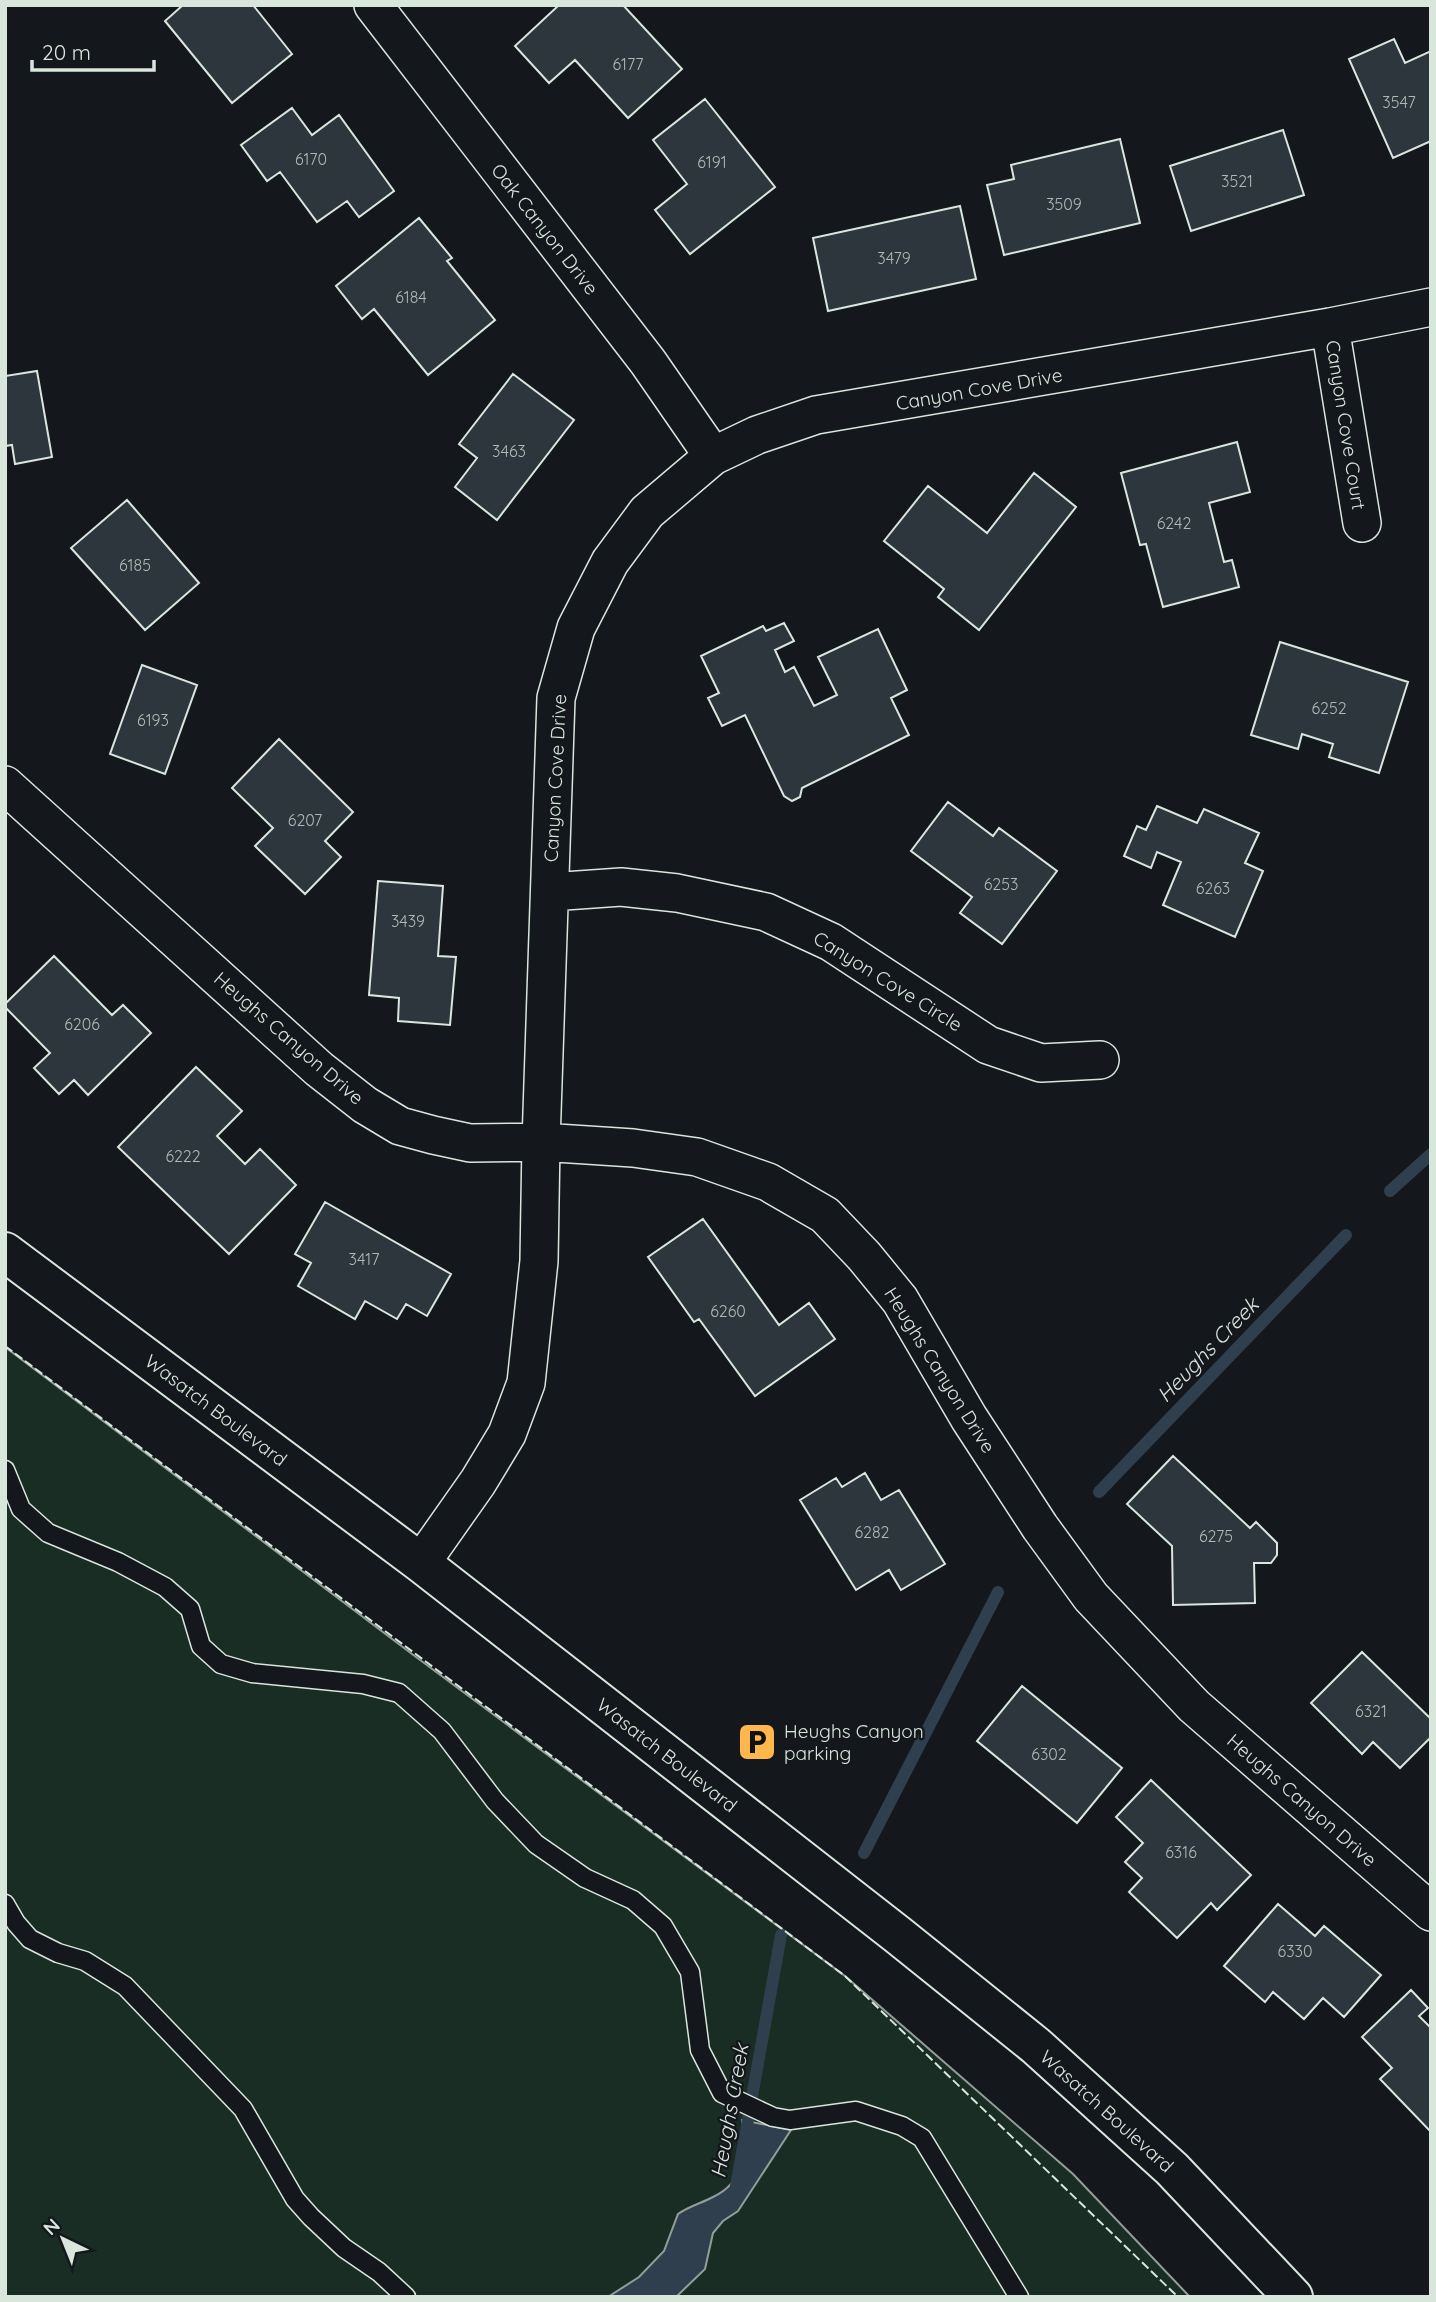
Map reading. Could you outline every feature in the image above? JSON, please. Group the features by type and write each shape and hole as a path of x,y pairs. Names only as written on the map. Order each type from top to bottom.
{"street":[{"name":"Oak Canyon Drive","path":"373,5 648,362 713,456"},
{"name":"Canyon Cove Drive","path":"421,1563 478,1482 507,1434 526,1383 539,1261 556,698 576,628 610,562 647,512 713,456 757,435 816,415 1330,327 1431,307"},
{"name":"Canyon Cove Court","path":"1330,327 1362,523"},
{"name":"Heughs Canyon Drive","path":"5,785 319,1069 365,1105 400,1126 470,1143 541,1142 633,1148 697,1157 768,1182 825,1215 864,1256 900,1300 969,1418 1040,1528 1091,1597 1194,1706 1431,1912"},
{"name":"Canyon Cove Circle","path":"550,892 621,887 677,893 766,912 831,942 988,1045 1041,1063 1100,1060"},
{"name":"Wasatch Boulevard","path":"5,1252 421,1563 1035,2045 1172,2169 1293,2297"}],"lane":[{"path":"5,1471 20,1510 48,1533 118,1562 165,1587 190,1609 201,1646 221,1664 252,1673 363,1684 398,1693 442,1731 495,1801 536,1844 585,1878 633,1900 663,1926 690,1972 700,2050 722,2094 772,2117 790,2120 856,2111 902,2126 922,2138 1019,2297"},
{"path":"5,1905 30,1940 85,1961 125,1986 243,2109 295,2199 311,2217 344,2248 379,2272 406,2297"}],"green space":[{"path":"5,1347 845,1976 1073,2174 1190,2297 5,2297"}],"water":[{"path":"742,2120 791,2130 738,2211 723,2221 713,2233 705,2269 676,2297 608,2297 639,2277 664,2251 678,2214 713,2197 732,2183 738,2174 743,2154"}],"building":[{"path":"183,5 253,5 292,54 232,103 165,21"},
{"path":"559,5 623,5 682,69 628,118 575,60 549,83 515,46"},
{"path":"1394,39 1405,63 1431,51 1431,141 1393,158 1349,59"},
{"path":"705,99 775,187 690,254 655,210 687,184 653,140"},
{"path":"292,108 312,135 339,115 394,191 359,217 347,201 317,222 280,172 267,181 241,145"},
{"path":"1283,130 1304,195 1191,231 1170,166"},
{"path":"1120,139 1140,223 1004,255 987,185 1014,179 1011,165"},
{"path":"960,206 976,279 828,311 813,238"},
{"path":"419,218 452,258 447,261 495,320 428,375 374,309 362,319 336,286"},
{"path":"37,371 52,457 15,464 12,445 5,446 5,376"},
{"path":"513,374 574,420 497,520 455,487 477,458 459,444"},
{"path":"1237,442 1250,492 1209,503 1224,562 1232,560 1239,587 1163,607 1146,544 1140,545 1121,473"},
{"path":"1034,473 1076,507 979,630 938,597 944,589 884,541 928,486 987,533"},
{"path":"127,500 199,583 145,630 71,548"},
{"path":"784,623 794,641 775,650 785,672 794,667 814,706 837,695 818,657 878,629 907,690 891,698 909,735 802,788 800,797 792,801 784,796 745,715 722,726 708,698 719,693 701,656 763,626 766,631"},
{"path":"1280,642 1408,682 1379,773 1329,757 1333,744 1302,734 1298,749 1251,735"},
{"path":"142,665 197,685 165,774 110,754"},
{"path":"279,739 353,812 325,841 341,857 305,894 255,846 273,828 232,788"},
{"path":"948,802 993,836 999,828 1057,871 1002,944 960,913 972,897 911,851"},
{"path":"1157,806 1197,823 1204,809 1259,833 1245,863 1263,871 1235,937 1163,905 1181,862 1157,852 1151,868 1124,856 1137,826 1146,830"},
{"path":"378,881 443,886 438,956 456,957 450,1025 398,1021 399,998 369,995"},
{"path":"54,956 112,1015 123,1005 151,1033 88,1095 74,1080 59,1094 34,1068 50,1053 5,1007"},
{"path":"196,1067 242,1111 217,1136 245,1164 260,1149 296,1185 229,1254 118,1147"},
{"path":"325,1202 451,1274 427,1316 406,1304 397,1319 365,1301 355,1319 298,1286 311,1263 295,1254"},
{"path":"703,1219 779,1325 809,1303 835,1339 755,1396 699,1319 694,1322 648,1257"},
{"path":"1173,1456 1250,1528 1256,1522 1277,1543 1277,1555 1271,1563 1254,1563 1255,1603 1173,1605 1172,1546 1127,1504"},
{"path":"865,1473 881,1500 899,1490 945,1564 901,1590 889,1570 856,1590 800,1500 836,1478 842,1487"},
{"path":"1362,1652 1431,1719 1431,1737 1400,1768 1373,1742 1362,1754 1311,1703"},
{"path":"1022,1686 1122,1768 1077,1823 977,1741"},
{"path":"1151,1780 1251,1875 1217,1910 1211,1903 1177,1938 1129,1892 1142,1878 1125,1862 1143,1843 1116,1817"},
{"path":"1278,1904 1315,1936 1324,1926 1381,1975 1344,2017 1323,1998 1304,2019 1273,1992 1265,2002 1224,1966"},
{"path":"1411,1990 1428,2008 1419,2016 1431,2028 1431,2132 1380,2079 1392,2068 1362,2037"}],"waterway":[{"name":"Heughs Creek","path":"1390,1191 1431,1154"},
{"name":"Heughs Creek","path":"1099,1492 1346,1235"},
{"name":"Heughs Creek","path":"864,1853 998,1592"},
{"name":"Heughs Creek","path":"736,2186 781,1935"}],"fence":[{"path":"5,1346 845,1976 1178,2297"}],"place":[{"name":"Heughs Canyon parking","path":"757,1742"}]}
